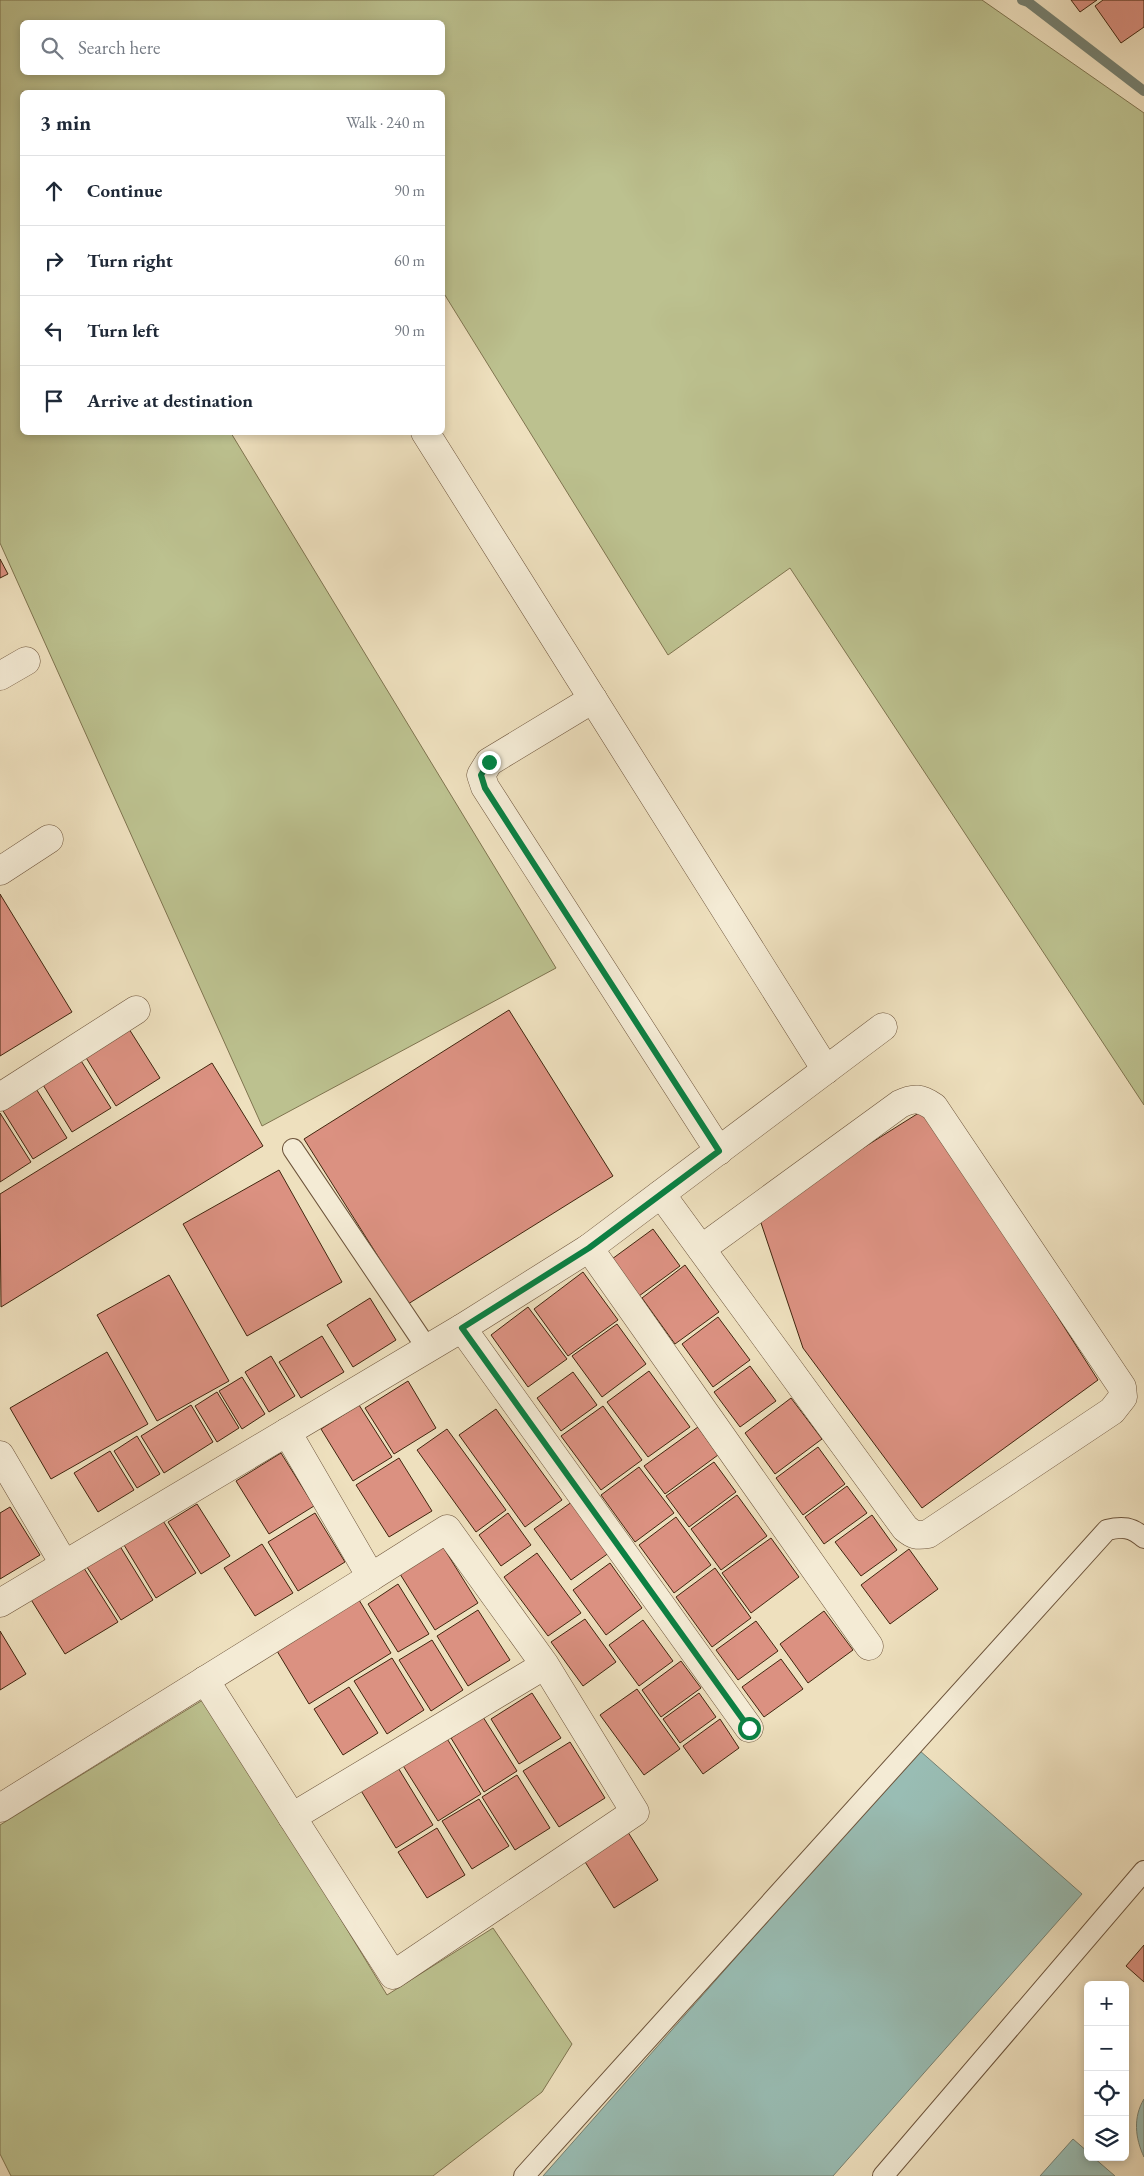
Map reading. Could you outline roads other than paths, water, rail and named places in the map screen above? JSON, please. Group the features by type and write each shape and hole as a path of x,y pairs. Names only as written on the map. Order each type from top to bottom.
{"street":[{"path":"428,435 826,1070"},
{"path":"0,676 26,661"},
{"path":"593,698 489,762 481,775 485,788 719,1151"},
{"path":"0,871 49,839"},
{"path":"0,1097 136,1010"},
{"path":"0,1603 462,1328 589,1248 883,1028"},
{"path":"661,1194 701,1249 905,1528 918,1536 928,1534 1112,1411 1124,1397 1122,1387 1117,1379 934,1107 924,1099 912,1098 900,1104 701,1249"},
{"path":"589,1248 869,1646"},
{"path":"462,1328 749,1728"},
{"path":"287,1432 371,1577"},
{"path":"0,1455 64,1564"},
{"path":"0,1808 447,1529 545,1665 635,1812 393,1975 206,1680"},
{"path":"292,1817 545,1665"}],"lane":[{"path":"293,1149 427,1348"},
{"path":"524,2176 1107,1530 1121,1526 1135,1530 1144,1538"},
{"path":"883,2176 1144,1872"}],"water":[{"path":"919,1750 1082,1894 833,2176 543,2176"},
{"path":"1144,2099 1144,2157 1136,2128 1138,2113"},
{"path":"1073,2139 1084,2149 1084,2161 1098,2161 1115,2176 1040,2176"}],"waterway":[{"path":"1022,0 1028,2 1144,91"}]}
